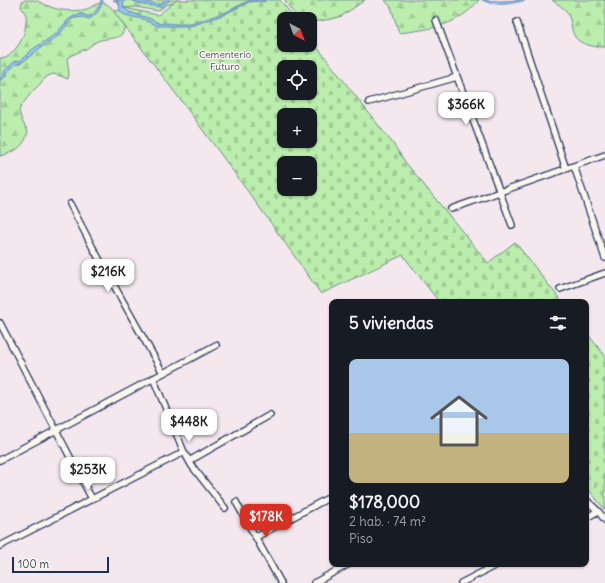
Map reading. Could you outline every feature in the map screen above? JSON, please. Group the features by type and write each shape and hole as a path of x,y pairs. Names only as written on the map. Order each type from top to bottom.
{"street":[{"path":"436,20 512,225"},
{"path":"517,22 566,169"},
{"path":"369,102 457,77"},
{"path":"451,209 605,156"},
{"path":"574,166 605,258"},
{"path":"70,204 92,248 163,373"},
{"path":"560,289 605,273"},
{"path":"0,323 92,498"},
{"path":"0,460 216,345"},
{"path":"153,378 184,452 189,461 225,508"},
{"path":"189,461 270,415"},
{"path":"0,546 184,452"},
{"path":"256,537 329,498"},
{"path":"236,502 281,583"},
{"path":"589,503 605,520"},
{"path":"589,516 598,511"},
{"path":"314,583 343,567"},
{"path":"461,583 492,567"}],"green space":[{"path":"25,0 34,0 68,11 84,10 97,4 104,3 111,7 122,19 124,22 124,29 120,36 95,42 86,49 67,58 69,74 68,79 53,74 43,80 21,106 19,111 22,121 28,131 27,137 22,145 15,151 0,156 0,58 6,58 17,47 22,38 26,17 21,7 22,2"},
{"path":"115,0 178,0 166,5 158,11 136,7 125,8 120,6"},
{"name":"Cementerio Futuro","path":"177,0 280,0 289,12 277,12 277,52 317,52 317,47 394,145 406,163 488,263 515,242 560,299 437,299 403,255 321,294 219,152 114,12 125,8 158,15"},
{"path":"285,0 365,0 342,16 317,21 317,12 293,12"},
{"path":"385,0 479,0 471,9 453,21 433,28 399,33 391,7"},
{"path":"552,0 605,0 605,47 591,46 578,40 573,33 567,12"},
{"path":"589,336 605,356 605,510 589,490"}],"water":[{"path":"101,0 103,0 98,11 89,19 83,17 72,19 58,36 24,61 15,65 7,72 4,78 0,80 5,70 14,62 21,60 33,49 56,34 68,20 80,14 88,16 92,15 100,4"},
{"path":"113,0 126,0 123,1 124,8 129,12 151,19 160,24 191,24 226,12 248,1 264,0 265,2 249,2 223,15 194,25 158,26 146,20 125,15 120,11 119,2"},
{"path":"131,0 150,2 159,5 165,0 170,0 161,7 144,5"},
{"path":"482,0 526,0 509,4 493,4"}]}
